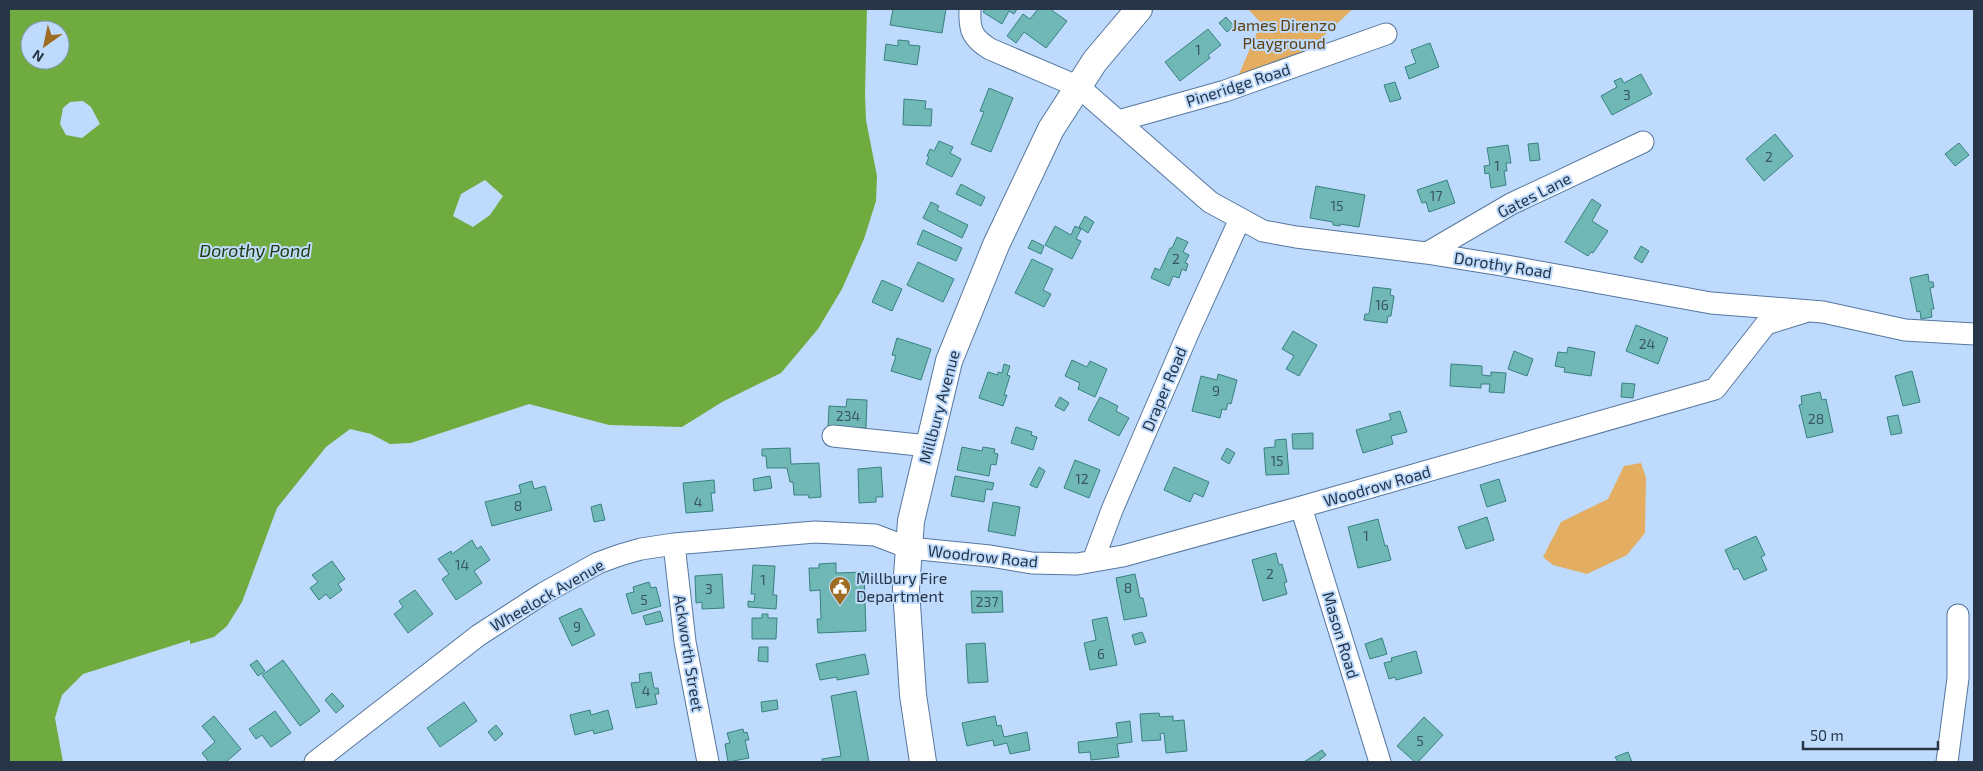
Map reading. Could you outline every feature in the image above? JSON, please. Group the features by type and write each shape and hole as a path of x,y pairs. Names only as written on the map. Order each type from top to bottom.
{"main road":[{"name":"Millbury Avenue","path":"923,762 913,695 906,589 911,521 949,361 996,245 1051,129 1095,61 1139,9"}],"street":[{"name":"Dorothy Road","path":"970,9 971,30 978,41 990,49 1079,87 1210,202 1263,230 1296,238 1428,253 1711,303 1808,310 1905,330 1974,334"},
{"name":"Pineridge Road","path":"1118,121 1225,91 1386,34"},
{"name":"Gates Lane","path":"1428,253 1511,204 1643,142"},
{"name":"Draper Road","path":"1093,561 1112,510 1189,331 1240,219"},
{"name":"Woodrow Road","path":"910,548 990,556 1032,563 1077,564 1123,556 1715,389 1766,324 1808,310"},
{"path":"833,436 928,446"},
{"name":"Mason Road","path":"1302,507 1380,762"},
{"name":"Wheelock Avenue","path":"315,762 479,635 544,593 598,563 642,549 674,544 815,532 875,535 910,548"},
{"name":"Ackworth Street","path":"674,544 684,642 708,762"},
{"path":"1947,762 1958,678 1958,616"}],"green space":[{"name":"James Direnzo Playground","path":"1248,9 1353,9 1307,51 1236,81 1261,23"},
{"path":"1641,463 1646,477 1645,533 1627,555 1587,574 1553,565 1543,557 1561,522 1608,499 1624,466"}],"water":[{"name":"Dorothy Pond","path":"9,9 867,9 866,120 877,176 876,201 864,239 842,289 818,329 781,373 722,402 682,427 609,425 529,404 411,443 390,444 371,434 350,429 326,447 277,508 242,602 227,626 214,637 190,644 190,640 83,674 62,695 55,718 63,762 9,762","holes":["83,101 91,107 100,124 82,138 66,135 60,124 63,108 70,102","485,180 503,196 490,215 473,227 453,216 461,194"]}],"building":[{"path":"893,9 946,9 942,33 890,25"},
{"path":"985,9 1017,9 1014,14 1009,11 1002,24 983,12"},
{"path":"1038,9 1050,9 1067,21 1046,48 1024,32 1016,43 1007,36 1023,14 1030,19"},
{"path":"1226,17 1234,26 1227,32 1219,23"},
{"path":"1208,29 1221,45 1208,55 1210,58 1180,81 1165,62"},
{"path":"898,40 909,41 909,45 920,46 917,65 884,60 886,44 898,46"},
{"path":"1430,43 1439,67 1409,79 1405,67 1416,63 1411,50"},
{"path":"1641,74 1652,94 1612,115 1601,96 1617,87 1614,81 1621,78 1624,83"},
{"path":"1395,82 1401,99 1390,102 1384,85"},
{"path":"989,88 1013,98 991,152 971,144 984,112 980,111"},
{"path":"904,99 926,101 925,109 932,109 931,126 903,125"},
{"path":"1775,134 1793,156 1764,181 1746,159"},
{"path":"939,141 953,147 950,153 961,159 952,177 926,164 930,149 934,151"},
{"path":"1538,143 1540,160 1530,161 1528,144"},
{"path":"1959,143 1969,155 1955,166 1945,154"},
{"path":"1508,145 1511,163 1506,163 1507,171 1504,171 1506,185 1491,188 1489,173 1485,174 1484,166 1490,165 1487,148"},
{"path":"1447,180 1455,203 1429,212 1426,202 1422,203 1417,190"},
{"path":"961,184 985,197 981,206 956,194"},
{"path":"1316,186 1365,195 1359,227 1340,224 1340,226 1333,225 1333,222 1310,218"},
{"path":"1592,199 1601,205 1592,221 1608,231 1593,253 1591,252 1588,256 1565,242"},
{"path":"931,202 939,206 937,210 968,225 962,238 923,218"},
{"path":"1085,216 1094,222 1088,233 1079,227"},
{"path":"1055,226 1071,235 1075,226 1081,229 1076,239 1081,241 1072,259 1045,245"},
{"path":"923,230 962,248 956,261 917,244"},
{"path":"1177,237 1188,242 1183,252 1189,255 1185,263 1188,264 1186,271 1182,269 1179,278 1173,276 1169,286 1151,278 1155,268 1160,270"},
{"path":"1032,240 1044,246 1041,254 1028,248"},
{"path":"1641,246 1649,251 1642,263 1634,258"},
{"path":"1032,259 1053,269 1043,290 1051,294 1044,307 1015,293"},
{"path":"918,262 954,279 943,302 907,285"},
{"path":"1928,274 1929,282 1933,282 1934,287 1930,288 1934,309 1931,309 1932,317 1921,319 1920,311 1917,312 1910,278"},
{"path":"882,280 902,289 892,311 872,302"},
{"path":"1373,287 1391,289 1390,295 1394,296 1391,316 1388,316 1387,323 1364,320 1365,314 1369,314"},
{"path":"1636,325 1668,338 1658,364 1626,351"},
{"path":"1293,331 1317,345 1299,376 1286,369 1294,356 1282,349"},
{"path":"897,338 931,349 921,380 891,371 896,356 892,355"},
{"path":"1568,347 1595,352 1591,376 1564,372 1565,368 1555,366 1558,352 1567,353"},
{"path":"1514,351 1533,359 1527,376 1508,369"},
{"path":"1072,360 1087,367 1090,361 1107,369 1095,397 1078,389 1080,383 1065,376"},
{"path":"1004,364 1010,366 1007,375 1010,376 1004,395 1007,395 1003,406 979,398 988,372 998,375 998,372 1002,373"},
{"path":"1451,364 1482,366 1482,375 1491,376 1491,372 1506,373 1504,393 1489,392 1490,384 1481,384 1481,388 1450,386"},
{"path":"1912,371 1920,402 1903,406 1895,376"},
{"path":"1218,374 1237,380 1231,404 1228,403 1226,410 1222,409 1220,418 1192,411 1201,376 1217,380"},
{"path":"1622,383 1635,384 1633,398 1621,397"},
{"path":"1820,392 1822,400 1826,399 1833,432 1807,438 1799,405 1802,404 1801,396"},
{"path":"1060,397 1069,403 1064,411 1055,406"},
{"path":"1100,397 1118,406 1116,411 1129,418 1119,436 1088,420"},
{"path":"847,399 867,400 866,428 828,426 829,406 846,407"},
{"path":"1400,411 1407,432 1391,436 1393,444 1363,453 1356,430 1391,420 1389,414"},
{"path":"1898,415 1902,433 1891,435 1887,417"},
{"path":"1016,427 1032,432 1031,435 1037,437 1033,450 1011,443"},
{"path":"1313,433 1313,449 1293,449 1292,434"},
{"path":"1286,439 1289,474 1266,475 1264,448 1275,447 1275,440"},
{"path":"962,447 982,451 983,447 995,449 994,453 998,454 996,465 991,464 989,476 957,470"},
{"path":"790,448 791,464 819,463 821,497 809,498 808,495 794,495 793,482 790,482 787,468 767,468 766,456 762,456 762,449"},
{"path":"1227,448 1235,453 1229,464 1221,459"},
{"path":"1075,460 1100,470 1089,498 1064,488"},
{"path":"881,467 883,497 876,497 876,502 859,503 858,469"},
{"path":"1039,467 1045,471 1037,488 1030,485"},
{"path":"1174,467 1209,482 1203,497 1194,493 1190,502 1164,490"},
{"path":"770,476 772,488 754,491 753,479"},
{"path":"955,476 994,483 992,490 986,489 984,502 951,496"},
{"path":"1499,479 1506,501 1487,507 1480,485"},
{"path":"714,480 715,493 711,493 713,511 686,513 683,483"},
{"path":"532,481 534,489 545,486 552,510 492,526 485,502 521,493 519,485"},
{"path":"993,502 1020,507 1015,536 988,531"},
{"path":"601,504 605,520 594,522 591,507"},
{"path":"1487,517 1494,540 1466,549 1458,527"},
{"path":"1378,519 1391,560 1358,568 1348,527"},
{"path":"1756,536 1765,555 1761,557 1767,570 1744,580 1738,568 1734,570 1725,550"},
{"path":"472,540 477,549 481,546 490,560 474,571 482,583 456,600 442,579 449,574 438,559 451,551 452,554"},
{"path":"1276,553 1279,565 1282,564 1287,582 1284,583 1287,594 1263,601 1252,560"},
{"path":"332,561 345,579 338,584 342,590 330,599 326,594 319,600 310,588 318,582 312,575"},
{"path":"836,563 836,573 864,572 866,631 818,633 817,619 821,619 820,590 810,591 809,568 819,568 819,564"},
{"path":"753,565 775,566 773,595 777,595 776,609 748,607 748,601 754,602 755,594 751,594"},
{"path":"722,574 724,608 702,609 702,602 696,603 695,576"},
{"path":"1135,574 1140,598 1143,598 1147,616 1124,620 1116,578"},
{"path":"649,582 651,588 656,587 661,606 632,614 626,594 634,592 633,587"},
{"path":"415,590 433,614 408,633 394,614 403,607 399,601"},
{"path":"971,591 1002,591 1003,612 972,613"},
{"path":"581,608 595,635 572,646 559,618"},
{"path":"660,611 663,621 646,625 643,616"},
{"path":"762,614 768,614 768,618 777,618 776,639 752,639 752,618 762,618"},
{"path":"1107,617 1117,665 1090,670 1084,643 1096,640 1092,620"},
{"path":"1142,632 1146,642 1135,645 1132,635"},
{"path":"1382,638 1387,654 1370,659 1365,644"},
{"path":"985,643 988,682 968,683 966,644"},
{"path":"759,647 768,647 768,662 758,661"},
{"path":"1416,651 1422,673 1396,680 1395,677 1389,679 1384,663 1392,661 1391,658"},
{"path":"865,654 869,674 837,680 837,677 820,680 816,664"},
{"path":"257,660 265,671 258,676 250,665"},
{"path":"283,660 320,711 300,726 262,675"},
{"path":"651,672 654,688 658,688 659,694 655,694 657,704 636,708 631,683 640,682 639,674"},
{"path":"856,691 869,762 822,762 822,759 841,756 831,696"},
{"path":"332,693 344,706 336,713 325,700"},
{"path":"777,700 778,709 762,712 761,702"},
{"path":"464,702 477,721 440,747 427,728"},
{"path":"590,710 591,715 608,710 613,729 594,734 593,730 575,735 570,715"},
{"path":"275,711 291,733 271,747 262,735 256,739 249,729"},
{"path":"1159,713 1160,717 1173,716 1173,721 1184,720 1187,751 1166,753 1164,733 1160,734 1161,740 1142,741 1140,714"},
{"path":"214,716 241,749 226,762 209,762 202,753 215,742 202,726"},
{"path":"995,716 997,726 1001,725 1004,737 1027,732 1030,750 1010,754 1007,743 994,746 993,740 967,746 962,723"},
{"path":"1424,717 1443,735 1418,762 1415,762 1397,746"},
{"path":"1130,721 1132,742 1117,744 1119,757 1091,760 1090,752 1079,753 1078,742 1118,737 1116,723"},
{"path":"496,725 503,734 495,741 488,732"},
{"path":"743,729 744,733 747,732 749,740 745,740 749,758 728,762 725,744 730,743 727,733"},
{"path":"1322,750 1326,755 1317,762 1304,762"},
{"path":"1628,752 1632,762 1618,762 1615,757"}],"place":[{"name":"Millbury Fire Department","path":"840,606"}]}
